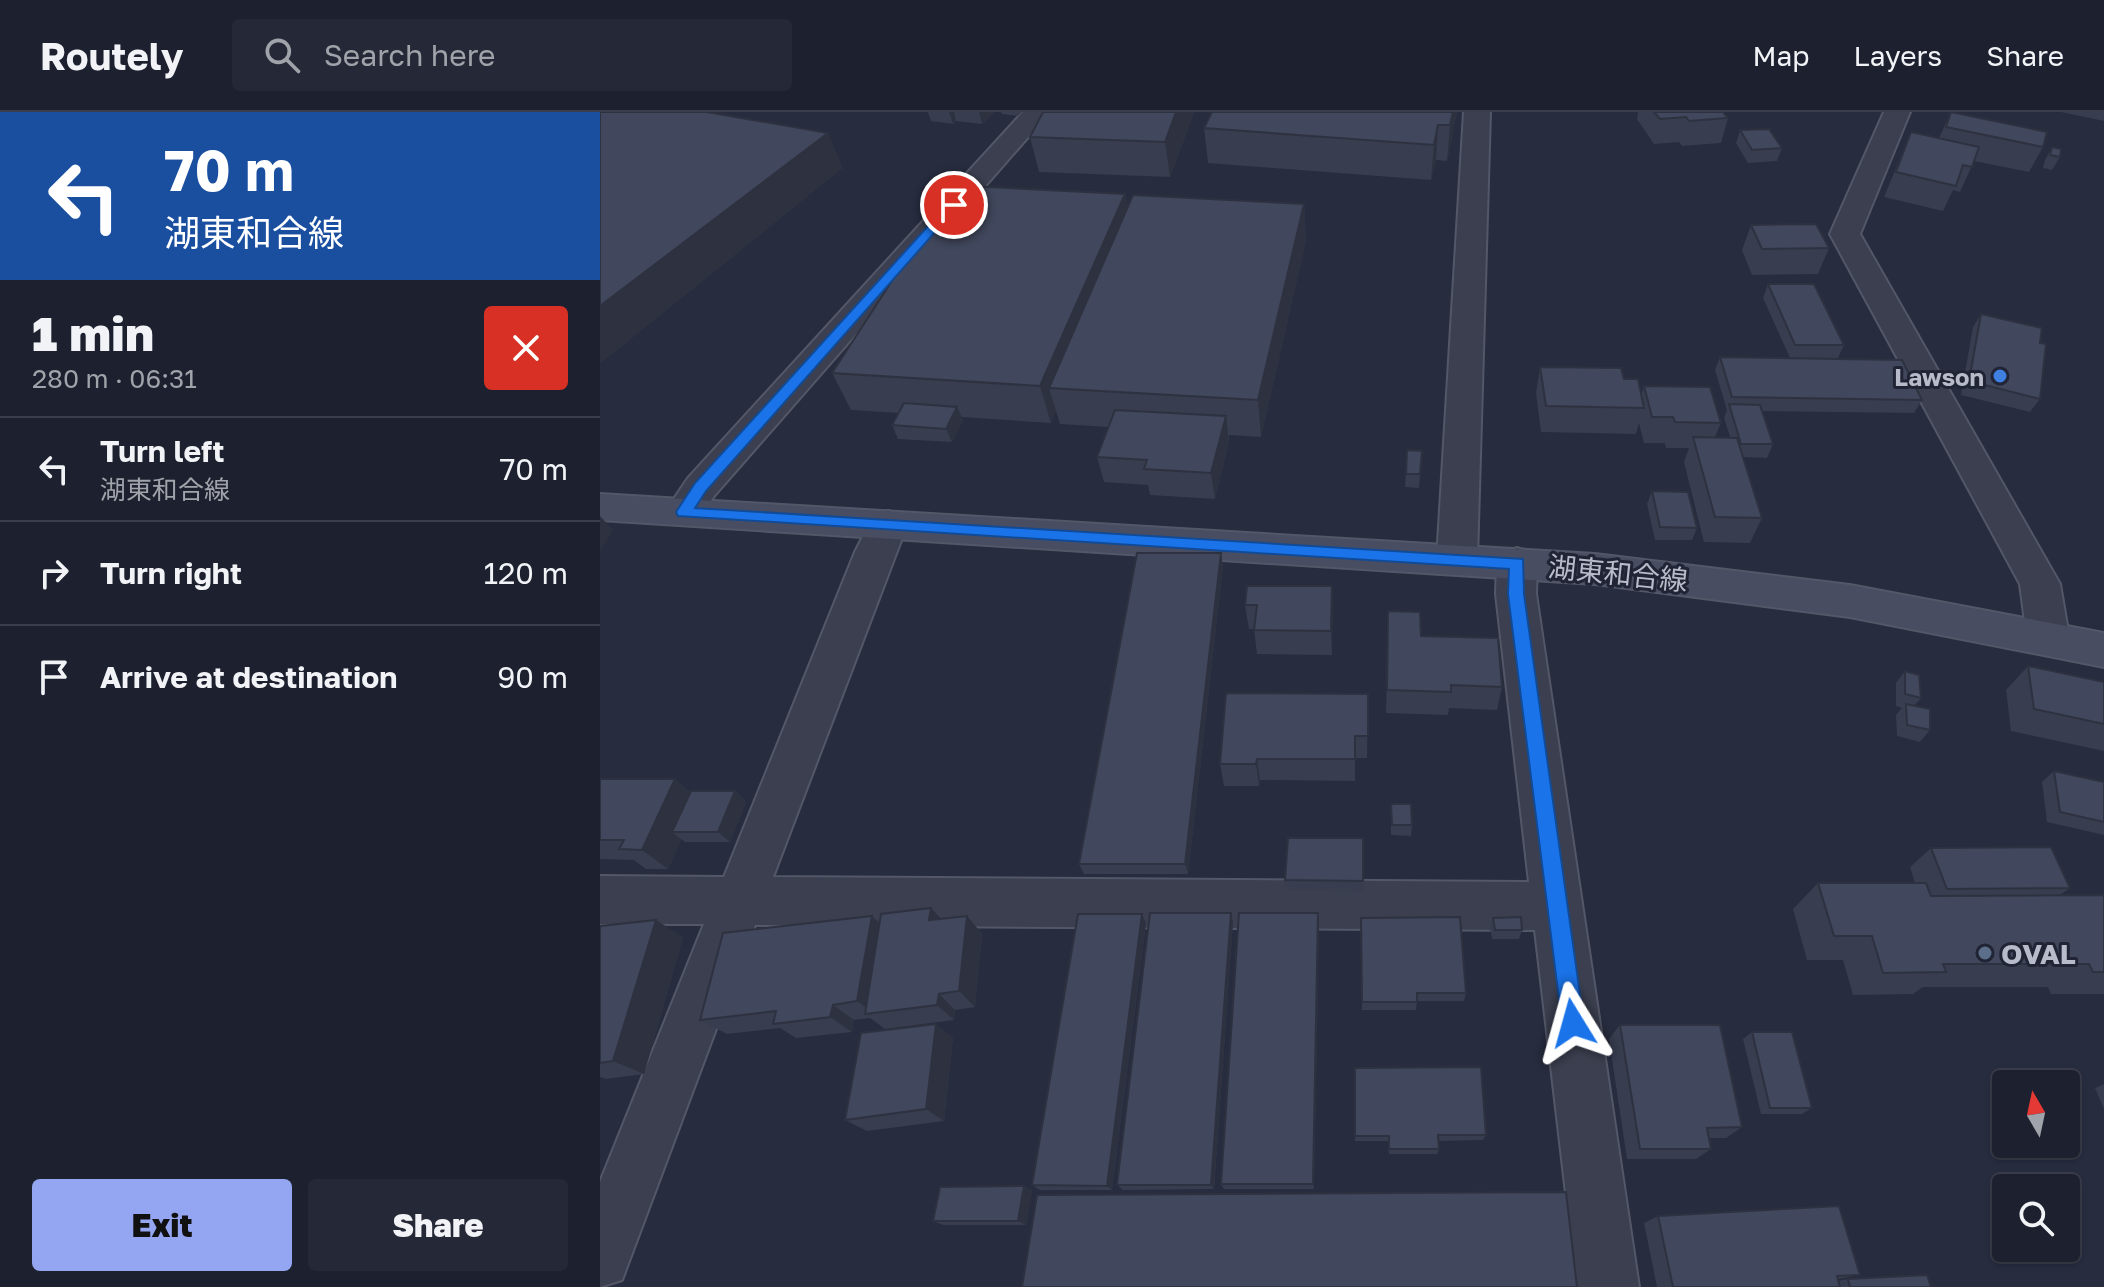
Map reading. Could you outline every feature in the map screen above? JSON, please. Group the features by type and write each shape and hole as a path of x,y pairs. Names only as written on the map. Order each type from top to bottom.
{"main road":[{"name":"湖東和合線","path":"600,507 1517,563 1763,588 2048,637 2104,650"}],"street":[{"path":"684,512 701,487 1037,112"},
{"path":"1457,559 1477,112"},
{"path":"1897,112 1845,234 2040,584 2048,637"},
{"path":"600,1258 888,525"},
{"path":"1517,563 1516,594 1608,1287"},
{"path":"600,900 1557,906"}],"building":[{"path":"600,112 707,112 828,133 600,306"},
{"path":"1043,112 1176,112 1165,142 1030,137"},
{"path":"1212,112 1453,112 1450,125 1438,125 1434,145 1204,128"},
{"path":"1654,112 1723,112 1728,118 1689,121 1686,117 1660,119"},
{"path":"1951,112 2047,132 2043,147 1946,127"},
{"path":"1769,129 1782,148 1752,150 1740,130"},
{"path":"1911,132 1979,147 1972,167 1963,165 1956,186 1896,172"},
{"path":"2052,147 2061,149 2060,157 2050,155"},
{"path":"970,186 1125,194 1040,386 832,373 929,224 946,224"},
{"path":"1133,195 1304,204 1258,400 1049,388"},
{"path":"1816,224 1829,248 1762,249 1751,225"},
{"path":"1768,284 1814,284 1844,345 1795,345"},
{"name":"Lawson","path":"1981,314 2042,328 2040,343 2046,344 2040,399 1969,381"},
{"path":"1720,357 1902,360 1922,400 1732,397"},
{"path":"1540,367 1621,368 1624,379 1638,379 1644,408 1546,406"},
{"path":"1644,386 1710,387 1721,423 1675,422 1673,417 1652,417"},
{"path":"904,403 957,407 946,429 892,425"},
{"path":"1729,404 1760,405 1773,444 1741,444"},
{"path":"1115,410 1226,416 1211,473 1144,469 1147,460 1097,457"},
{"path":"1693,437 1737,438 1762,518 1715,517"},
{"path":"1407,450 1422,451 1420,474 1406,474"},
{"path":"1652,491 1688,492 1697,528 1660,527"},
{"path":"1137,553 1221,553 1185,864 1079,864"},
{"path":"1247,586 1332,586 1331,631 1254,630 1257,605 1245,605"},
{"path":"1388,611 1420,612 1421,636 1498,638 1502,687 1451,685 1451,692 1387,690"},
{"path":"2028,666 2104,682 2104,724 2034,709"},
{"path":"1905,671 1919,675 1921,698 1905,694"},
{"path":"1226,693 1368,694 1368,736 1355,736 1355,759 1257,759 1256,764 1220,764"},
{"path":"1906,704 1930,709 1930,730 1907,725"},
{"path":"2054,771 2104,782 2104,822 2060,812"},
{"path":"600,779 675,779 642,850 619,849 624,840 600,840"},
{"path":"691,791 735,791 718,832 672,832"},
{"path":"1391,804 1411,804 1412,825 1392,825"},
{"path":"1288,838 1363,838 1363,881 1285,880"},
{"path":"2051,847 2070,888 1947,889 1931,848"},
{"path":"1818,883 1926,883 1931,896 2104,895 2104,972 2093,972 2089,964 1943,964 1946,972 1883,973 1872,936 1834,936"},
{"path":"931,908 929,920 967,916 959,991 939,994 937,1005 865,1014 881,914"},
{"path":"1150,913 1231,913 1211,1185 1117,1185"},
{"path":"1239,913 1318,913 1313,1184 1221,1184"},
{"path":"1078,914 1142,914 1107,1186 1032,1185"},
{"path":"872,916 857,1001 833,1005 830,1017 773,1024 776,1011 700,1020 723,933"},
{"path":"1460,917 1466,993 1417,993 1417,1002 1362,1002 1361,918"},
{"path":"1521,917 1522,930 1495,930 1493,918"},
{"path":"656,920 613,1061 600,1063 600,926"},
{"path":"936,1024 926,1109 845,1120 861,1033"},
{"path":"1620,1025 1720,1025 1742,1127 1707,1128 1711,1149 1640,1149"},
{"path":"1752,1032 1792,1032 1812,1108 1770,1108"},
{"path":"1481,1067 1486,1135 1438,1135 1439,1149 1389,1149 1389,1136 1355,1136 1355,1068"},
{"path":"1024,1186 1018,1221 933,1221 940,1187"},
{"path":"1566,1192 1577,1287 1022,1287 1037,1195"},
{"path":"1839,1206 1860,1275 1837,1276 1840,1287 1673,1287 1658,1216"},
{"path":"1927,1275 1931,1287 1850,1287 1848,1279"}],"place":[{"name":"Lawson","path":"2000,376"},
{"name":"OVAL","path":"1985,953"}],"route":[{"path":"954,205 701,487 684,512 1517,563 1516,594 1573,1023"}]}
